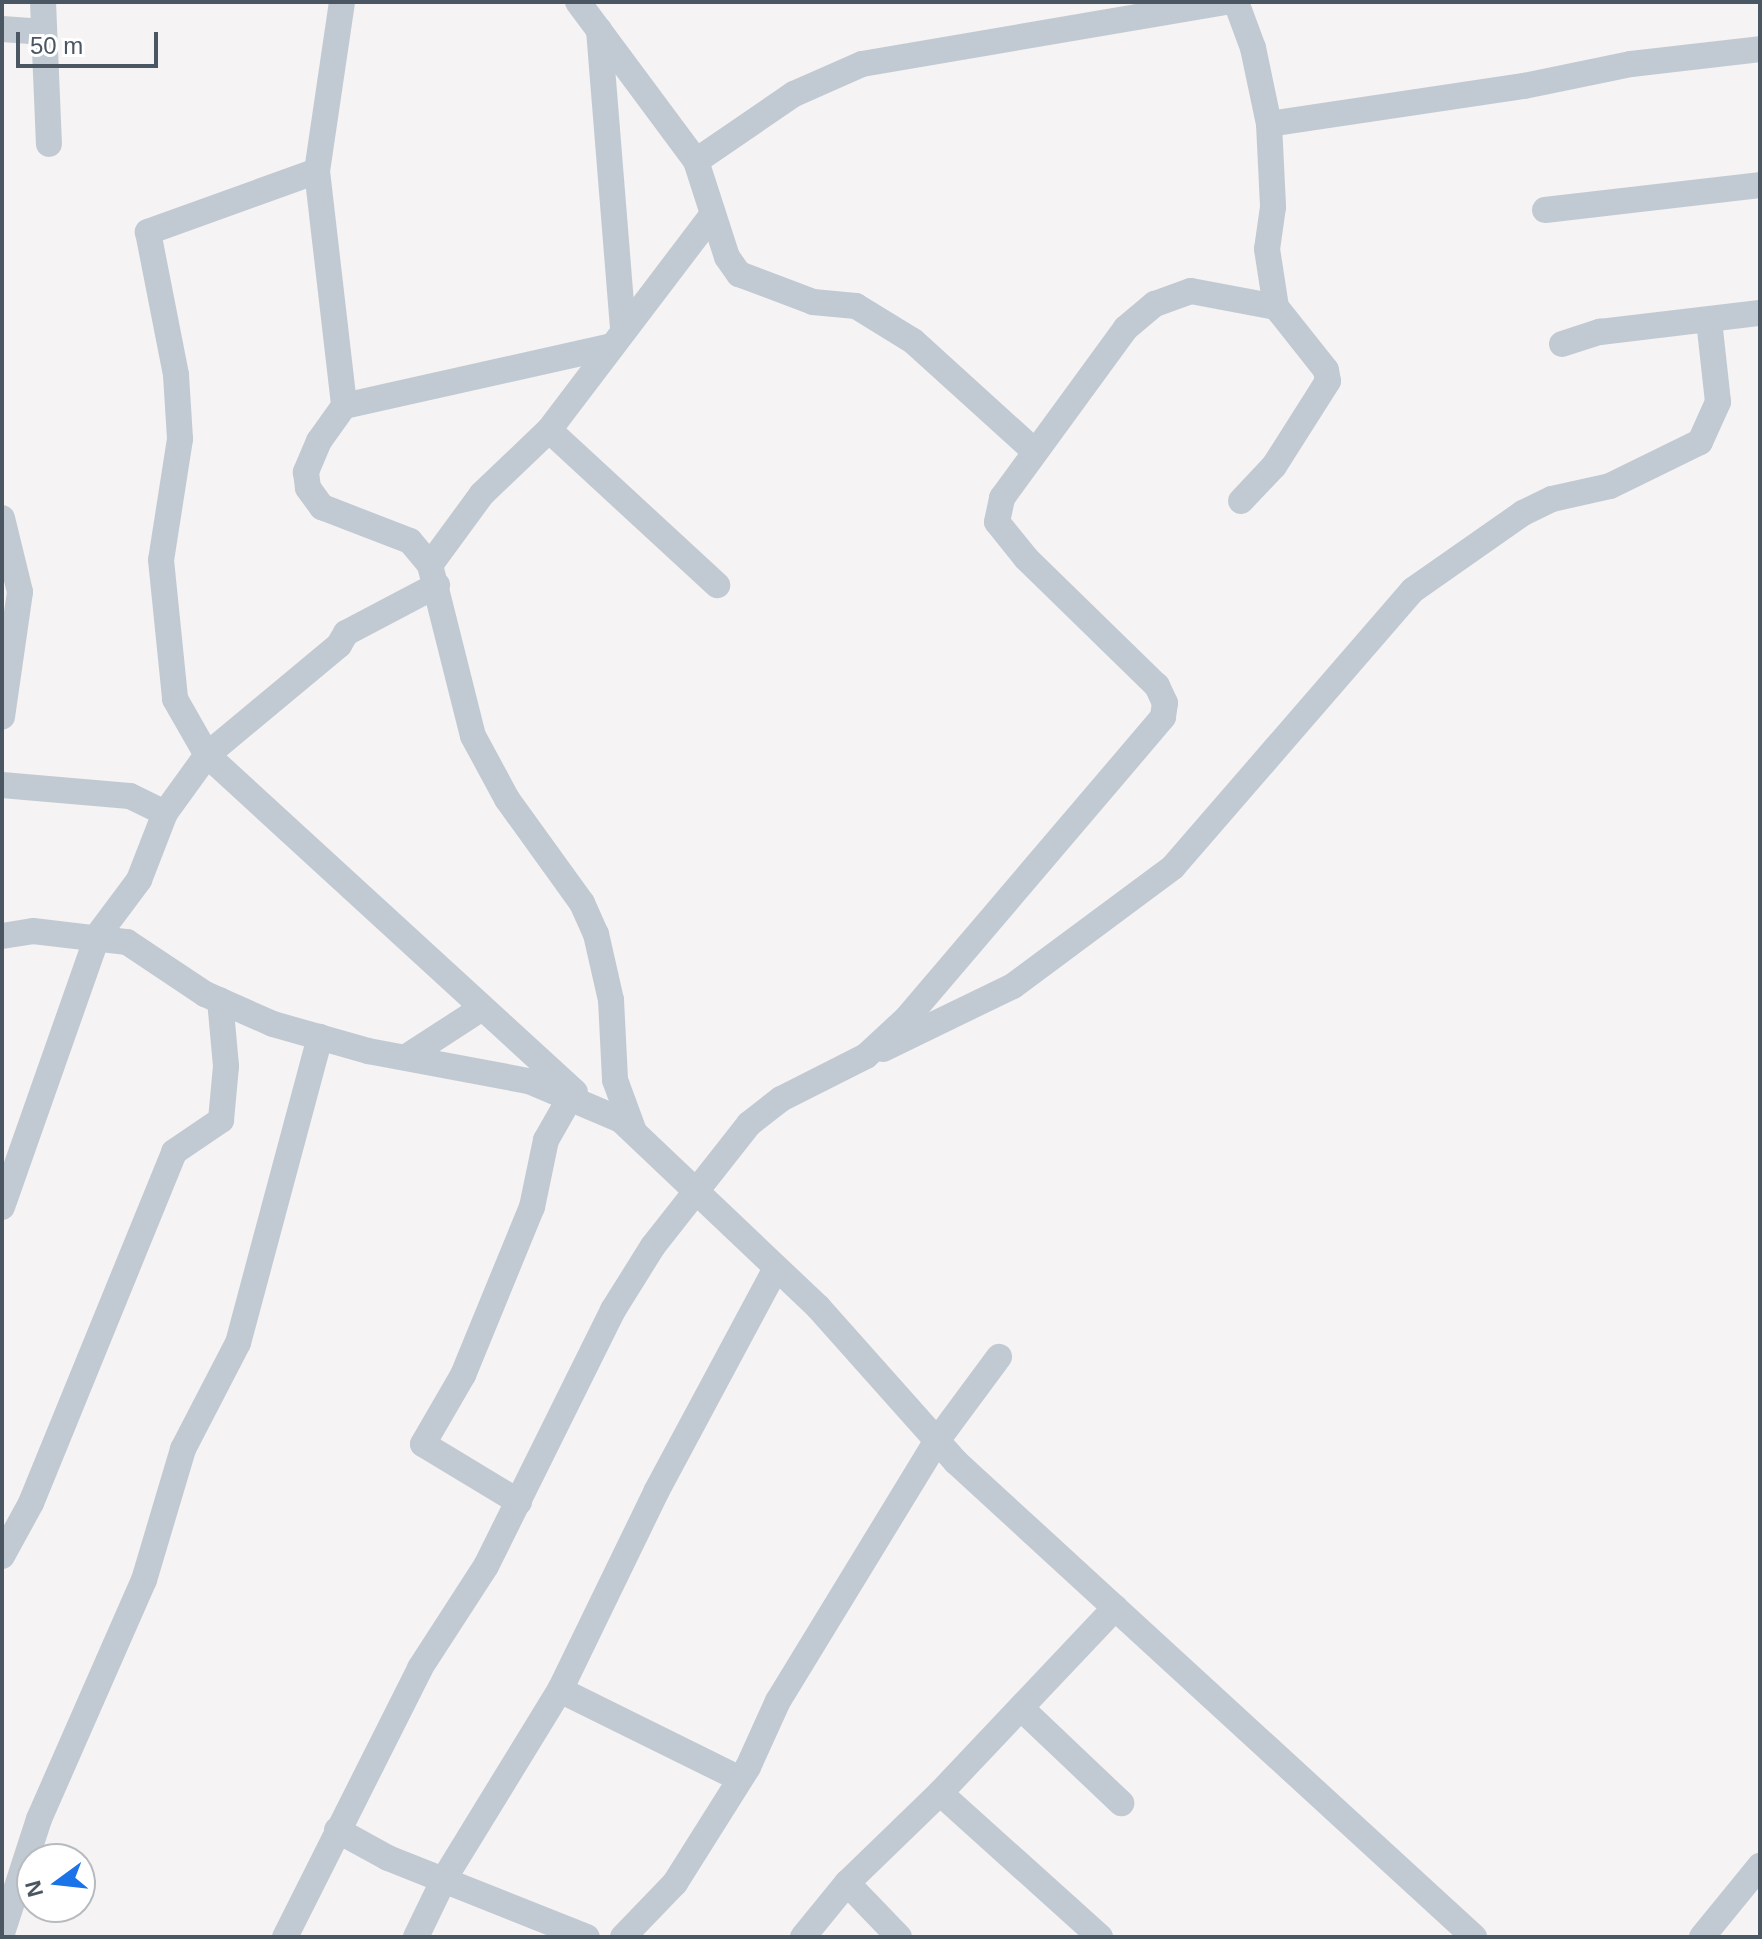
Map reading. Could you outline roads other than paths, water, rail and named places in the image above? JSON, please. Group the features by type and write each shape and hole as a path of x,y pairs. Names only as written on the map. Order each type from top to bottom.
{"street":[{"path":"43,2 41,32 49,144"},
{"path":"342,2 317,171 344,406"},
{"path":"578,2 599,14 696,161 727,257 739,274 813,302 856,306 913,341 1033,450"},
{"path":"696,161 794,94 862,64 1226,2"},
{"path":"1236,2 1253,48 1269,124 1273,207 1267,249 1276,307 1326,370 1328,381 1282,455 1241,501"},
{"path":"599,14 617,336"},
{"path":"2,29 41,32"},
{"path":"1269,124 1524,86 1631,64 1760,49"},
{"path":"317,171 148,232 178,407 180,439 161,560 175,699 207,755 582,1103"},
{"path":"1545,210 1760,185"},
{"path":"2,1207 98,935 139,880 165,813 207,755 339,645 346,633 433,575 482,494 549,430 617,336 713,214"},
{"path":"866,1056 907,1018 995,919 1163,717 1165,703 1157,686 1026,558 997,522 1002,498 1033,450 1126,328 1155,304 1191,291 1276,307"},
{"path":"1562,344 1600,332 1760,313"},
{"path":"285,1937 420,1668 486,1566 613,1310 693,1191 749,1124 781,1099 1013,986 1173,867 1413,590 1523,513 1552,499 1610,486 1700,442 1718,402 1709,320"},
{"path":"617,336 344,406 319,441 306,472 308,488 322,507 410,541 433,575 473,736 507,799 582,903 596,934 608,981 615,1080 633,1129"},
{"path":"549,430 717,585"},
{"path":"2,518 20,592 10,620 2,717"},
{"path":"2,785 130,796 165,813"},
{"path":"2,936 33,931 98,935 127,942 220,1000 320,1037 493,1078 529,1081 633,1129 693,1191 818,1307 936,1442 1474,1937"},
{"path":"2,1556 31,1503 174,1152 221,1120 226,1066 220,1000"},
{"path":"408,1056 482,1008"},
{"path":"2,1933 39,1819 144,1580 183,1449 238,1343 320,1037"},
{"path":"519,1502 423,1444 463,1375 532,1207 546,1140 582,1103"},
{"path":"416,1937 444,1879 560,1690 656,1492 776,1268"},
{"path":"623,1937 675,1883 738,1778 748,1767 778,1701 936,1442 999,1357"},
{"path":"803,1937 847,1883 1022,1709 1115,1608"},
{"path":"560,1690 738,1778"},
{"path":"1022,1709 1121,1803"},
{"path":"940,1793 1100,1937"},
{"path":"337,1830 388,1858 587,1937"},
{"path":"1702,1937 1760,1866"},
{"path":"847,1883 899,1937"}]}
